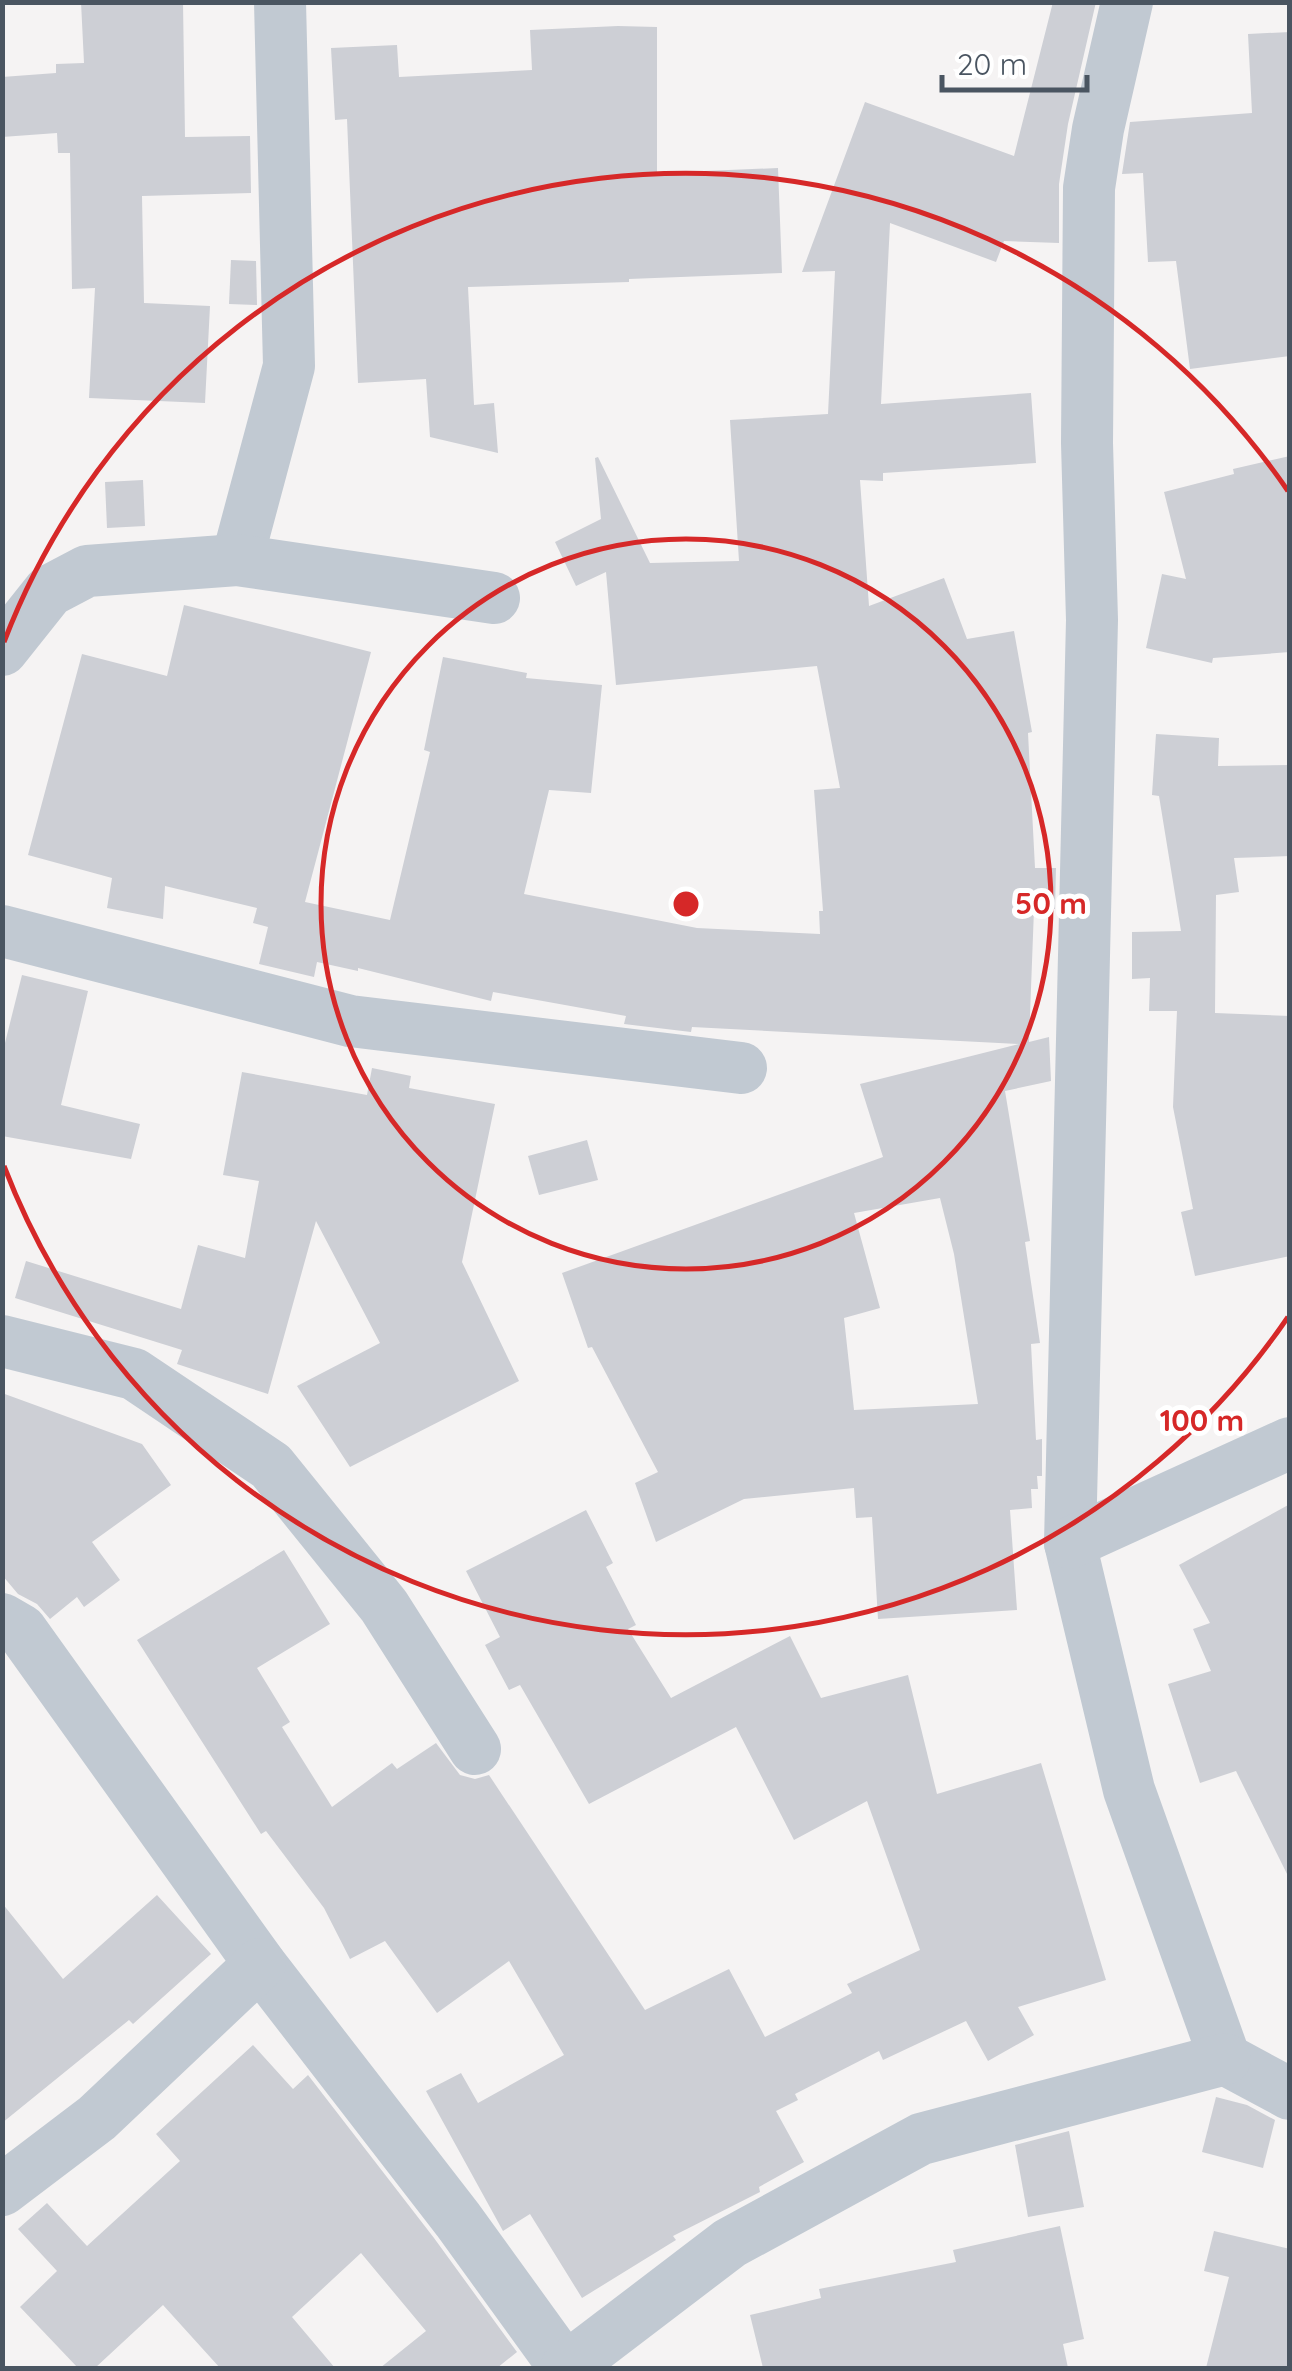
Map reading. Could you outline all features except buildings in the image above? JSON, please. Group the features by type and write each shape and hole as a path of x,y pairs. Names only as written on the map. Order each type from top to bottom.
{"street":[{"path":"237,560 290,366 280,2"},
{"path":"1133,3 1098,129 1089,188 1087,443 1092,620 1070,1542 1129,1790 1225,2059 1290,2094"},
{"path":"2,650 50,591 87,571 237,560 494,598"},
{"path":"2,930 350,1021 741,1068"},
{"path":"2,1341 134,1374 270,1466 384,1606 475,1749"},
{"path":"1070,1542 1290,1443"},
{"path":"2,1619 22,1630 260,1964 458,2220 566,2368 730,2242 922,2139 1225,2059"},
{"path":"2,2190 97,2118 260,1964"}]}
